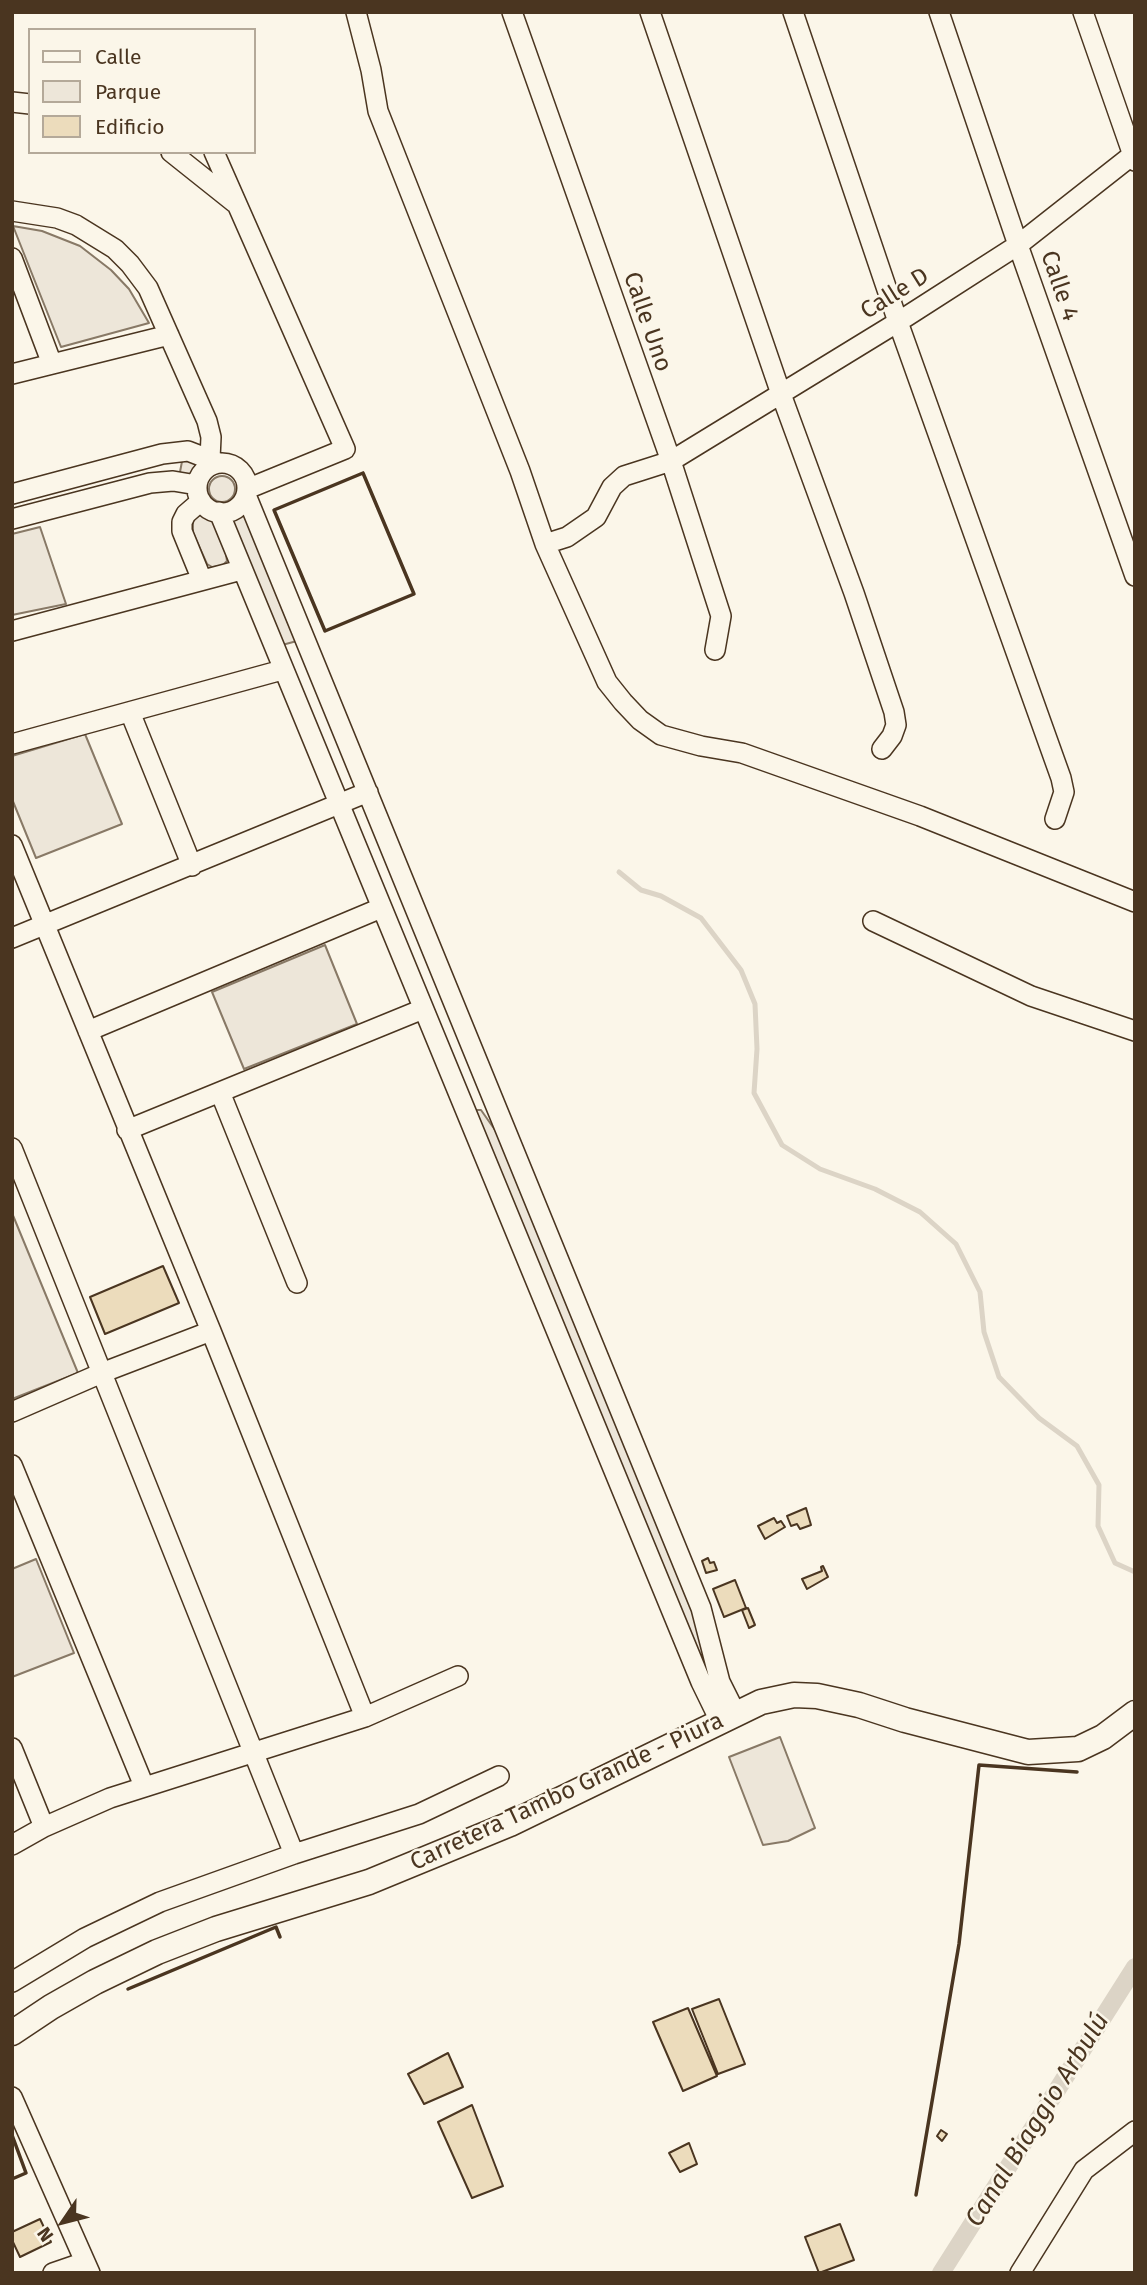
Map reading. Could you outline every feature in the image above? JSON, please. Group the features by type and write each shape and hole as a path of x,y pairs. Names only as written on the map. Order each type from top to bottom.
{"main road":[{"name":"Carretera Tambo Grande - Piura","path":"12,2033 95,1982 158,1952 216,1929 369,1882 498,1829 761,1703 794,1695 817,1696 1028,1752 1078,1749 1103,1737 1135,1713"}],"street":[{"path":"356,12 378,111 520,471 545,544 607,682 640,720 661,736 701,747 742,752 920,816 1135,902"},
{"name":"Calle Uno","path":"512,12 671,461 721,616 715,650"},
{"path":"650,12 780,394 855,593 894,712 896,725 882,749"},
{"path":"793,12 898,322 1061,778 1063,792 1055,819"},
{"name":"Calle 4","path":"940,12 1018,245 1135,576"},
{"path":"1083,12 1134,156"},
{"path":"173,154 238,206"},
{"path":"12,519 150,483 173,481 199,493 206,507 219,512 230,512 237,508 246,492 345,449 215,154"},
{"name":"Calle D","path":"545,544 567,537 596,517 612,487 624,476 671,461 898,322 1018,245 1134,156"},
{"path":"12,211 57,218 92,233 115,249 130,264 148,288 207,421 214,461"},
{"path":"12,258 52,364"},
{"path":"12,374 169,334"},
{"path":"12,494 162,454 188,451 227,464 241,472 246,492 701,1608 728,1718"},
{"path":"202,580 182,531 182,522 199,493 204,470 214,461"},
{"path":"219,512 701,1682 728,1718"},
{"path":"12,631 241,569"},
{"path":"12,744 282,670"},
{"path":"130,712 192,866"},
{"path":"12,938 368,792"},
{"path":"12,845 365,1717"},
{"path":"88,1031 381,908"},
{"path":"873,921 1031,996 1135,1031"},
{"path":"127,1130 423,1009"},
{"path":"220,1092 297,1283"},
{"path":"12,1148 104,1372 294,1854"},
{"path":"12,1412 104,1372 211,1331"},
{"path":"12,1465 144,1786"},
{"path":"12,1845 44,1827 144,1786 365,1717 458,1676"},
{"path":"12,1748 44,1827"},
{"path":"12,1982 85,1938 160,1902 294,1854 419,1814 499,1776"},
{"path":"12,2097 88,2267 53,2273"},
{"path":"1020,2273 1084,2170 1135,2131"}],"green space":[{"path":"13,226 42,231 80,246 111,270 129,289 149,323 61,347"},
{"path":"183,456 201,466 197,473 191,476 182,475 180,472"},
{"path":"222,476 231,480 235,489 231,498 222,502 213,498 209,489 213,480"},
{"path":"241,510 245,511 297,641 282,645 230,521 232,515"},
{"path":"201,514 210,518 214,524 226,554 227,561 222,566 212,567 207,564 193,533 193,520"},
{"path":"40,527 66,604 12,615 12,534"},
{"path":"85,734 122,824 36,858 12,799 12,756"},
{"path":"325,945 357,1024 244,1069 212,992"},
{"path":"475,1110 481,1110 502,1140 695,1607 713,1681 707,1683"},
{"path":"12,1213 78,1373 12,1399"},
{"path":"36,1559 74,1653 12,1677 12,1569"},
{"path":"780,1737 815,1828 788,1841 763,1845 729,1757"}],"building":[{"path":"163,1266 179,1303 105,1334 90,1297"},
{"path":"806,1508 811,1525 800,1529 797,1524 791,1526 787,1516"},
{"path":"774,1518 777,1523 781,1521 785,1527 765,1539 758,1526"},
{"path":"708,1558 710,1563 714,1562 717,1570 706,1573 702,1561"},
{"path":"823,1566 828,1577 807,1589 802,1579 822,1571"},
{"path":"735,1580 746,1608 724,1617 713,1589"},
{"path":"748,1608 755,1625 749,1628 742,1610"},
{"path":"719,1999 745,2064 718,2074 692,2009"},
{"path":"688,2008 717,2076 683,2091 653,2022"},
{"path":"448,2053 463,2087 424,2104 408,2074"},
{"path":"472,2105 503,2186 472,2198 438,2122"},
{"path":"941,2130 947,2134 942,2141 937,2136"},
{"path":"689,2143 697,2164 680,2172 669,2153"},
{"path":"40,2219 51,2242 20,2257 12,2240 12,2232"},
{"path":"840,2224 854,2260 819,2273 805,2237"}],"waterway":[{"path":"619,872 641,890 661,896 701,918 741,970 755,1004 757,1049 754,1093 782,1145 820,1169 875,1189 920,1212 956,1244 980,1292 984,1332 999,1377 1039,1418 1077,1446 1099,1485 1098,1526 1115,1563 1135,1572"},
{"name":"Canal Biaggio Arbulú","path":"941,2273 1135,1967"}],"wall":[{"path":"363,473 414,594 325,631 274,510 363,473"},
{"path":"916,2195 959,1944 979,1765 1077,1772"},
{"path":"128,1989 276,1927 280,1937"},
{"path":"12,2135 26,2173 12,2179"}]}
